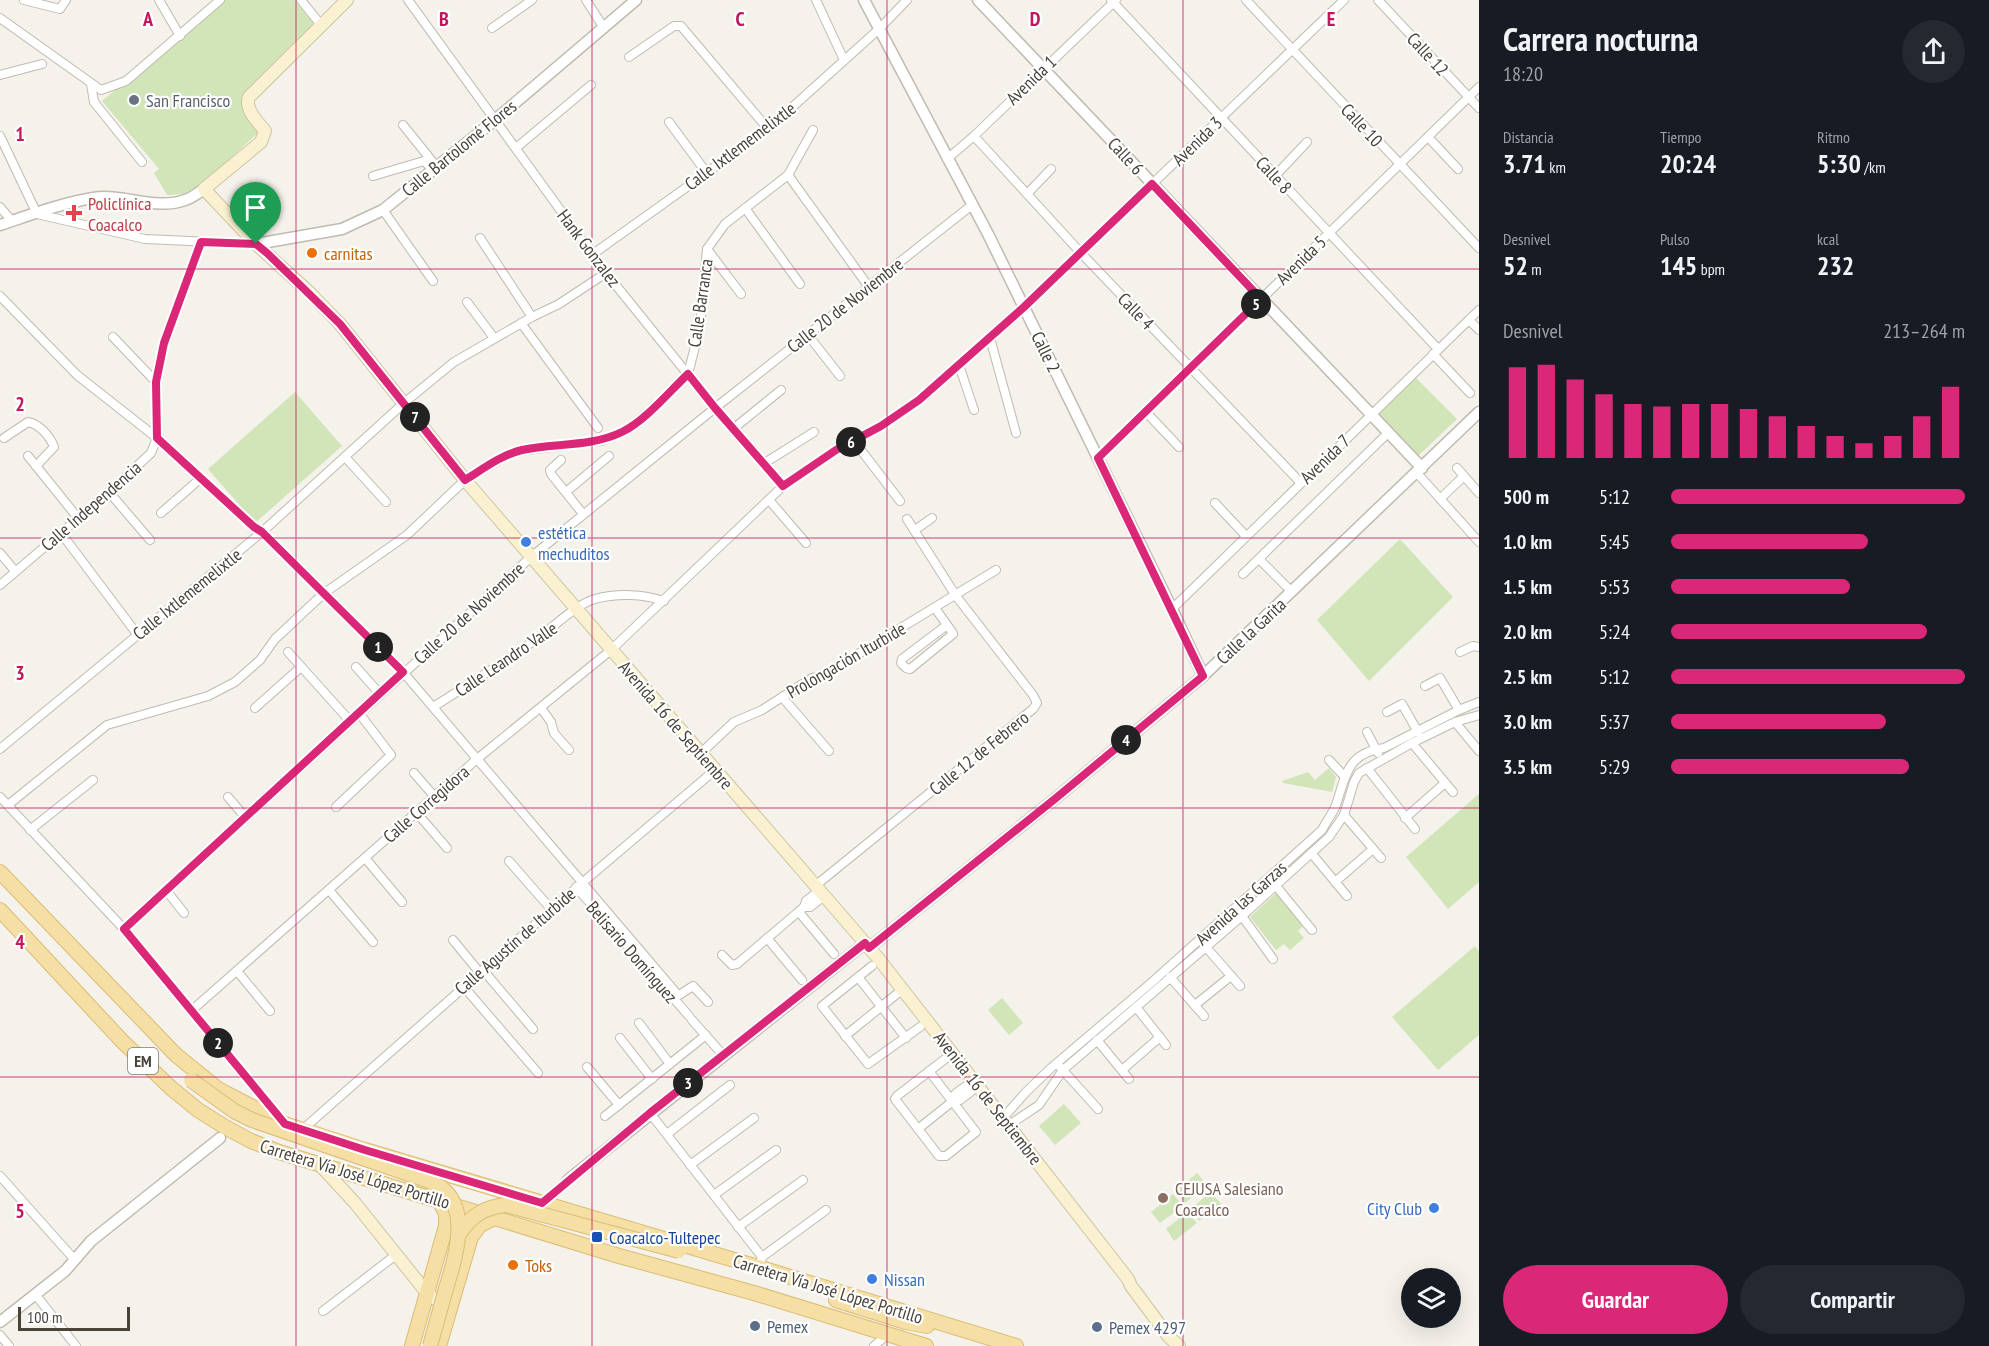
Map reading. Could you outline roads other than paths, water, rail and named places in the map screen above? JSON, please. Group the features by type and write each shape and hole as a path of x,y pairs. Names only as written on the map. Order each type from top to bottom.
{"main road":[{"path":"204,189 261,142 265,131 248,108 249,97 347,0"},
{"name":"Avenida 16 de Septiembre","path":"204,189 256,244 340,324 465,480 867,945 1128,1279 1136,1284 1175,1333 1179,1346"},
{"name":"Carretera Vía José López Portillo","path":"0,872 176,1055 218,1089 285,1124 542,1203 761,1262 1016,1346"},
{"name":"Carretera Vía José López Portillo","path":"1,912 122,1041 222,1132 619,1256 754,1293 926,1346"},
{"path":"101,979 155,1044 190,1080 227,1106 252,1120 429,1181 443,1190 456,1210 459,1222 459,1242 428,1346"},
{"path":"319,1164 355,1203 428,1293 438,1301 446,1302 453,1298"},
{"path":"412,1346 446,1226 446,1214 439,1200"},
{"path":"428,1346 457,1238 468,1221 478,1213 492,1206 506,1204 679,1251 906,1322 988,1338"},
{"path":"439,1346 471,1237 480,1225 494,1218"},
{"path":"423,1307 430,1303 438,1304 443,1308 447,1318"}],"street":[{"path":"24,0 60,9 66,0"},
{"path":"159,0 180,36"},
{"path":"0,18 101,90 126,81 220,0"},
{"path":"301,0 321,25"},
{"name":"Hank Gonzalez","path":"408,0 606,273 715,408 783,486"},
{"path":"492,28 532,0"},
{"path":"586,0 604,28"},
{"name":"Calle Bartolomé Flores","path":"256,244 342,229 383,210 495,120 636,0"},
{"path":"816,0 844,60"},
{"name":"Calle 2","path":"864,0 1024,307 1203,676"},
{"name":"Calle Ixtlememelixtle","path":"593,254 768,129 879,29 907,0"},
{"name":"Calle 6","path":"978,0 1388,433 1419,470"},
{"name":"Calle 10","path":"1246,0 1479,248"},
{"name":"Avenida 3","path":"1024,307 1344,0"},
{"name":"Calle 12","path":"1378,0 1479,108"},
{"name":"Avenida 1","path":"947,159 974,136 1113,1"},
{"name":"Calle 8","path":"1113,1 1329,233 1470,393"},
{"path":"629,57 674,26 681,26 768,129"},
{"path":"0,75 42,64"},
{"path":"91,84 94,102 142,162"},
{"path":"516,148 591,85"},
{"name":"Avenida 5","path":"1098,458 1479,87"},
{"path":"669,122 706,172"},
{"path":"403,125 434,167"},
{"name":"Calle Barranca","path":"688,374 700,327 707,249 725,224 788,175 813,130"},
{"path":"0,136 37,214"},
{"name":"Calle 4","path":"974,136 1080,253 1301,483"},
{"path":"1428,137 1458,169"},
{"path":"1275,176 1307,142"},
{"path":"373,176 424,161 434,167"},
{"path":"1027,195 1051,169"},
{"path":"788,175 869,287"},
{"path":"0,225 95,197 174,203 186,200 204,189"},
{"name":"Calle 20 de Noviembre","path":"124,929 531,557 972,205"},
{"path":"0,207 12,221"},
{"path":"745,208 800,284"},
{"path":"383,210 433,281"},
{"path":"37,214 137,237 256,244"},
{"path":"480,238 532,316"},
{"path":"157,438 156,382 164,343 201,242"},
{"path":"707,249 741,294"},
{"name":"Calle Ixtlememelixtle","path":"0,749 262,532 404,403 454,362 532,316 559,304 606,273"},
{"path":"0,296 77,375 157,438 262,532 403,672 477,759"},
{"path":"467,302 494,338"},
{"name":"Calle Corregidora","path":"191,1011 477,759 611,650 783,486 836,450 881,426 919,400 1024,307"},
{"name":"Avenida 7","path":"1172,609 1479,310"},
{"path":"1469,320 1479,330"},
{"path":"521,323 598,428"},
{"path":"808,334 840,376"},
{"path":"113,337 156,382"},
{"path":"990,338 1016,433"},
{"path":"959,365 974,410"},
{"path":"8,805 107,724 208,696 235,682 260,660 275,639 323,594 407,535 465,480 519,451 600,441 624,432 688,374"},
{"path":"733,429 781,390"},
{"path":"1145,411 1179,447"},
{"name":"Calle la Garita","path":"542,1203 723,1055 1056,798 1203,676 1479,412"},
{"path":"4,438 28,422 37,425 54,447 36,466"},
{"path":"763,464 814,432"},
{"path":"1243,574 1388,433"},
{"name":"Calle Independencia","path":"0,585 110,492 151,453 157,438"},
{"path":"854,441 900,501"},
{"path":"28,456 78,518"},
{"path":"566,492 609,456"},
{"path":"345,457 386,501"},
{"path":"561,460 550,470 583,514"},
{"path":"1457,468 1479,493"},
{"path":"1419,470 1440,499 1479,542"},
{"path":"1440,499 1464,476"},
{"path":"161,513 201,478"},
{"path":"110,492 150,540"},
{"path":"769,500 806,543"},
{"path":"1215,503 1246,536"},
{"path":"915,530 932,518"},
{"path":"907,519 956,596"},
{"path":"61,533 137,634"},
{"path":"0,553 15,572"},
{"path":"1259,559 1292,592"},
{"name":"Prolongación Iturbide","path":"701,753 734,722 762,710 812,678 822,676 996,570"},
{"path":"576,608 594,600 638,595 664,601"},
{"name":"Calle 12 de Febrero","path":"820,891 1033,709 1037,703 956,596"},
{"name":"Calle Leandro Valle","path":"433,707 559,624 576,608"},
{"path":"935,608 947,625 953,634 910,669 906,668 901,660 947,625"},
{"path":"1460,652 1473,646 1479,647"},
{"path":"288,652 350,721"},
{"path":"255,708 301,667"},
{"path":"356,667 380,694"},
{"path":"1425,686 1440,678 1443,680 1459,710"},
{"path":"782,697 829,752"},
{"path":"1387,712 1402,704 1418,732"},
{"path":"541,708 554,733 569,750"},
{"name":"Avenida las Garzas","path":"1006,1122 1039,1105 1060,1066 1154,986 1235,908 1322,830 1335,807 1344,776 1357,759 1418,732 1459,710 1479,708"},
{"name":"Avenida las Garzas","path":"1006,1122 1026,1092 1097,1040 1136,1007 1154,986 1170,976 1242,916 1312,854 1329,837 1344,815 1359,773 1479,708"},
{"path":"336,807 391,755 359,713"},
{"path":"1455,722 1479,751"},
{"path":"1367,732 1383,760"},
{"path":"1412,743 1453,792"},
{"name":"Belisario Domínguez","path":"477,759 579,885 723,1055"},
{"path":"1329,760 1344,776"},
{"path":"1366,768 1415,828"},
{"name":"Calle Agustín de Iturbide","path":"302,1130 551,909 715,770"},
{"path":"414,773 434,796"},
{"path":"30,830 93,780"},
{"path":"1406,818 1445,783"},
{"path":"0,797 124,929 285,1124"},
{"path":"228,797 245,817"},
{"path":"416,812 447,848"},
{"path":"1344,815 1381,858"},
{"path":"1335,882 1372,849"},
{"path":"1312,854 1347,896"},
{"path":"365,858 402,902"},
{"path":"508,861 551,909"},
{"path":"1276,886 1312,930"},
{"path":"166,890 184,913"},
{"path":"329,890 373,942"},
{"path":"722,955 732,965 737,964 820,891"},
{"path":"1235,908 1274,958"},
{"path":"802,909 834,954"},
{"path":"767,938 802,980"},
{"path":"453,940 533,1029"},
{"path":"1205,946 1240,986"},
{"path":"872,966 822,1006 845,1036 868,1064 920,1027"},
{"path":"237,971 270,1011"},
{"path":"1170,976 1204,1016"},
{"path":"1195,1005 1231,976"},
{"path":"858,977 906,1038"},
{"path":"676,997 693,986 708,1002"},
{"path":"464,987 538,1073"},
{"path":"845,1036 903,989"},
{"path":"1136,1007 1166,1045"},
{"path":"639,1023 670,1064"},
{"path":"605,1116 706,1035"},
{"path":"1122,1070 1160,1037"},
{"path":"620,1038 652,1079"},
{"path":"1097,1040 1129,1079"},
{"path":"929,1071 975,1129 975,1134 942,1157 896,1099 929,1071 945,1059"},
{"path":"1060,1066 1098,1109"},
{"path":"587,1067 619,1105"},
{"path":"918,1129 953,1101 955,1094 976,1083"},
{"path":"666,1134 730,1085"},
{"path":"650,1113 738,1227 761,1262 826,1210"},
{"path":"690,1165 754,1118"},
{"path":"0,1322 65,1271 91,1241 222,1132"},
{"path":"714,1195 776,1150"},
{"path":"0,1176 74,1259"},
{"path":"738,1227 803,1180"},
{"path":"323,1311 397,1254"},
{"path":"35,1294 76,1346"},
{"path":"0,1335 9,1346"},
{"path":"874,1346 887,1335"}],"place":[{"name":"San Francisco","path":"134,100"},
{"name":"Policlínica Coacalco","path":"74,213"},
{"name":"carnitas","path":"312,253"},
{"name":"estética mechuditos","path":"526,542"},
{"name":"CEJUSA Salesiano Coacalco","path":"1163,1198"},
{"name":"City Club","path":"1434,1208"},
{"name":"Coacalco-Tultepec","path":"597,1237"},
{"name":"Toks","path":"513,1265"},
{"name":"Nissan","path":"872,1279"},
{"name":"Pemex","path":"755,1326"},
{"name":"Pemex 4297","path":"1097,1327"}]}
